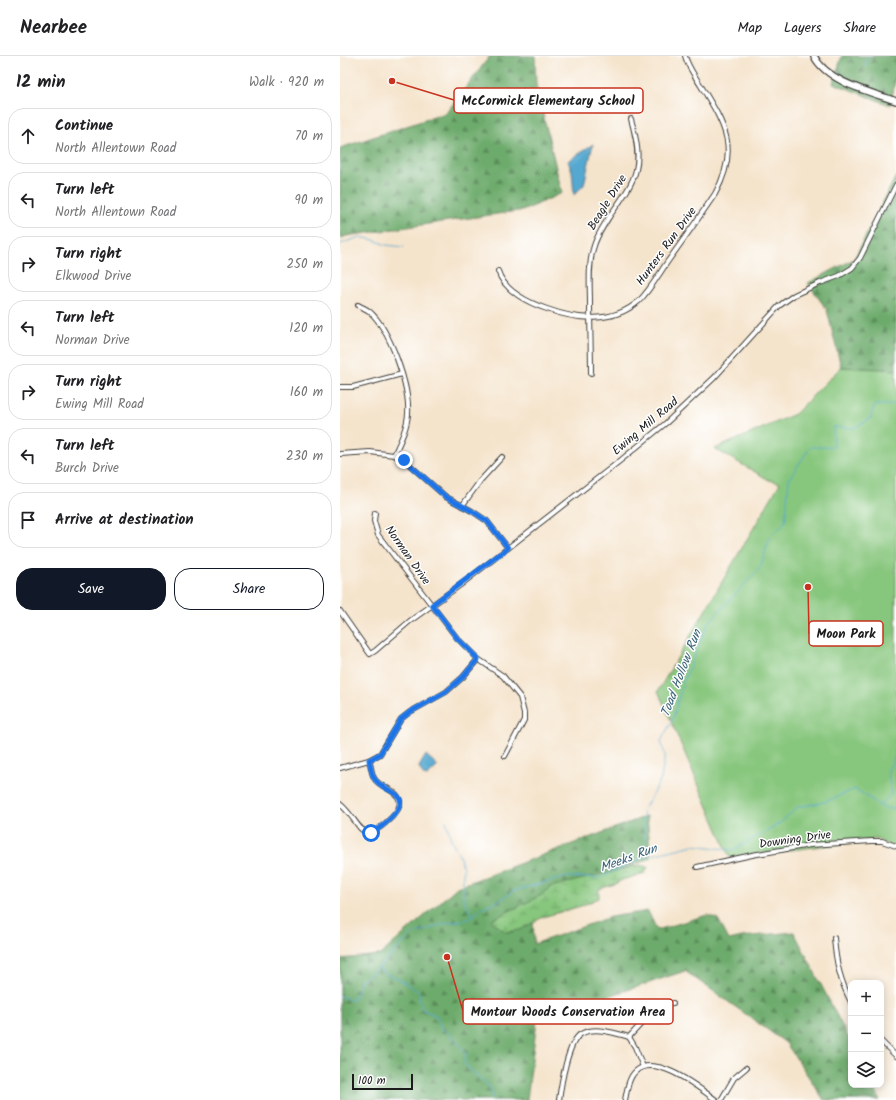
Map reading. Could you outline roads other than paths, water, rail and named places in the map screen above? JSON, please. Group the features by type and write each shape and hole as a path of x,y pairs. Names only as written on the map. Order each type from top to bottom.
{"main road":[{"path":"814,56 818,63 834,77 896,101"}],"street":[{"name":"Hunters Run Drive","path":"498,271 499,276 514,292 537,306 557,313 598,319 625,310 639,301 674,254 711,200 721,183 728,159 727,139 719,116 685,56"},
{"name":"Beagle Drive","path":"591,373 590,263 595,240 604,224 623,200 636,175 638,145 632,119"},
{"name":"Ewing Mill Road","path":"340,611 370,654 410,621 508,548 621,460 666,423 714,378 779,306 794,295 839,276 852,268 860,258 896,185"},
{"path":"358,305 369,311 386,334 406,388 408,414 402,437 394,455"},
{"path":"340,386 353,387 402,374"},
{"path":"340,454 370,452 394,455 404,460 446,497 487,521 508,548"},
{"path":"462,506 480,481 502,457"},
{"name":"Norman Drive","path":"375,513 374,521 378,535 457,638 478,659 503,676 520,697 524,720 505,756"},
{"path":"340,768 369,760 380,754 401,719 410,712 446,692 463,677 478,659"},
{"path":"340,804 346,809 357,826 362,831 366,832 375,831 396,812 400,803 399,798 396,794 380,784 374,778 369,760"},
{"name":"Downing Drive","path":"697,867 752,855 810,845 882,841 896,846"},
{"path":"834,938 837,967 848,996"},
{"path":"629,1037 654,1010 662,1004 673,1003"},
{"path":"559,1100 565,1067 575,1038 581,1034 589,1031 610,1032 629,1037 635,1047 643,1067"},
{"path":"884,1044 896,1056"},
{"path":"625,1100 630,1079 635,1072 643,1067 653,1066 691,1082 716,1100"},
{"path":"721,1100 734,1078 746,1068"}],"water":[{"path":"593,144 584,185 574,195 572,171 568,161"},
{"path":"426,755 438,766 427,776 423,775 419,767"}],"waterway":[{"path":"864,67 869,56"},
{"path":"340,244 360,237 374,240 386,245 404,247"},
{"name":"Toad Hollow Run","path":"645,857 643,851 645,845 643,811 661,779 665,755 661,741 672,721 683,683 708,623 760,568 770,537 785,523 789,479 810,447 834,447 833,427 854,428 870,419 875,405 891,405 896,403"},
{"path":"880,806 891,794 888,770 896,755"},
{"name":"Meeks Run","path":"340,996 350,1000 354,999 361,980 379,967 412,934 442,924 469,919 483,907 499,901 513,891 566,877 599,878 645,857 693,845 733,850 779,824 798,807 825,802 855,789 884,808 896,809"},
{"path":"446,821 451,839 460,857 463,868 463,899 473,916"},
{"path":"379,968 386,974 399,979 420,993 419,999 423,1010 437,1016 441,1028 452,1036 462,1048 467,1055 464,1061 467,1067 491,1088 493,1100"}],"place":[{"name":"McCormick Elementary School","path":"392,81"},
{"name":"Moon Park","path":"808,587"},
{"name":"Montour Woods Conservation Area","path":"447,957"}]}
